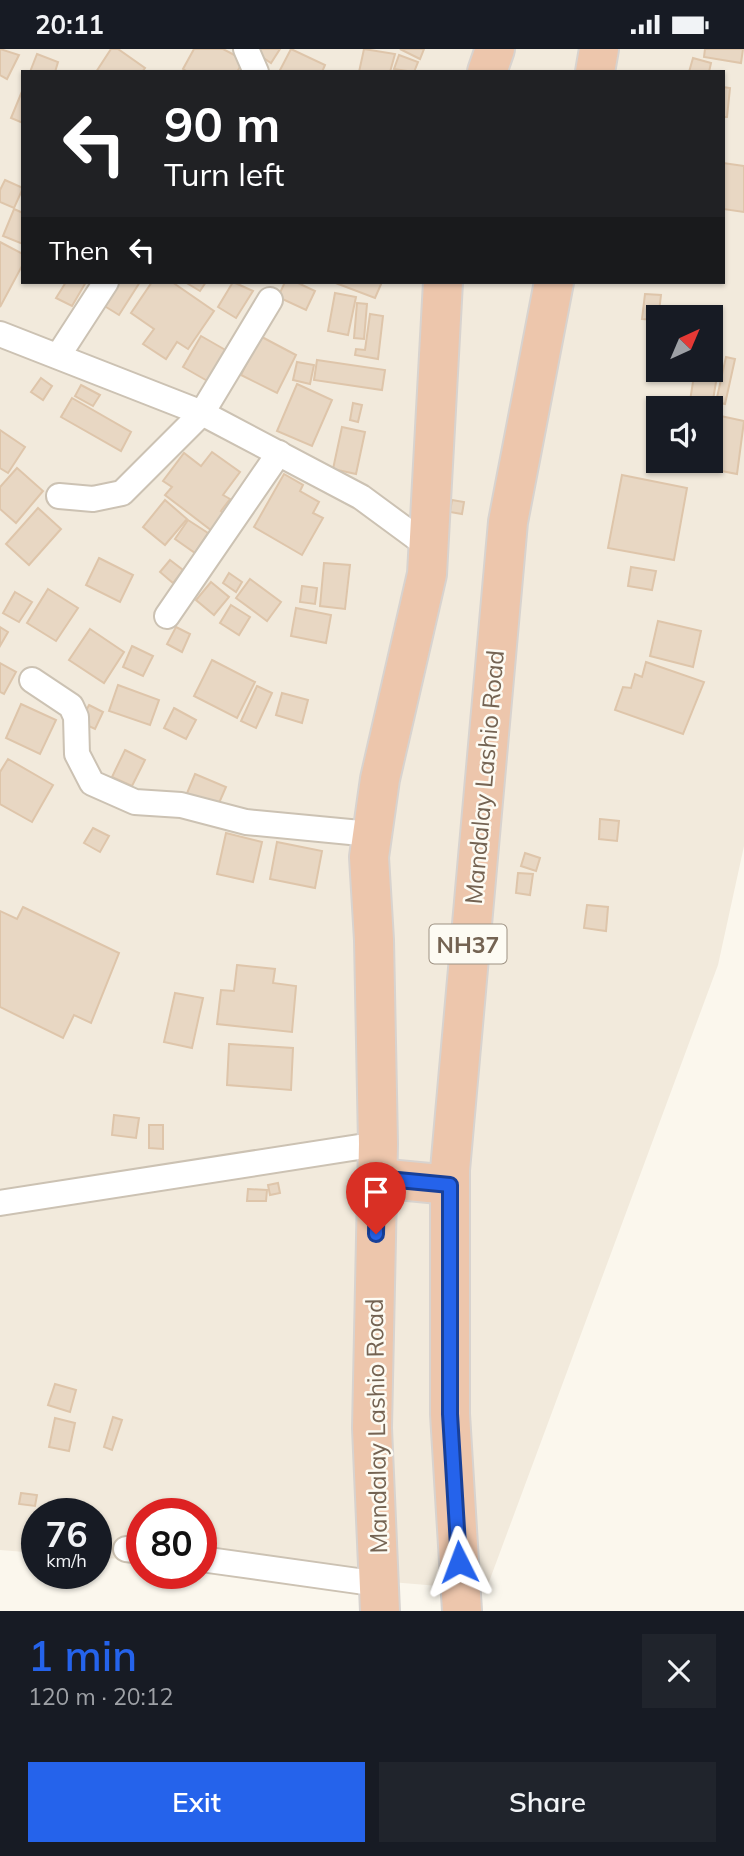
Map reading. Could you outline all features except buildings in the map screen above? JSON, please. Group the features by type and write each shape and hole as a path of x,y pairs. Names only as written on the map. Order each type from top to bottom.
{"highway":[{"path":"488,70 495,49"},
{"path":"594,70 599,49"},
{"name":"Mandalay Lashio Road","path":"379,1598 372,1428 378,1161 374,940 369,857 398,691 428,574 443,284"},
{"name":"Mandalay Lashio Road","path":"463,1611 450,1414 450,1185 464,986 508,522 554,284"},
{"path":"378,1161 450,1185"}],"street":[{"path":"246,49 255,70"},
{"path":"58,356 105,284"},
{"path":"59,496 93,499 122,492 202,413 270,300"},
{"path":"0,334 202,413 361,497 429,547"},
{"path":"167,616 279,453"},
{"path":"32,680 71,706 76,717 77,754 92,783 135,802 181,805 246,821 371,834"},
{"path":"0,1203 378,1161"},
{"path":"217,1563 379,1598"}],"shaded area":[{"path":"0,49 744,49 744,846 718,965 486,1590 217,1567 217,1498 126,1498 126,1560 112,1558 112,1498 21,1498 21,1552 0,1550"}],"route":[{"path":"376,1234 377,1178 450,1185 450,1414 459,1562"}]}
